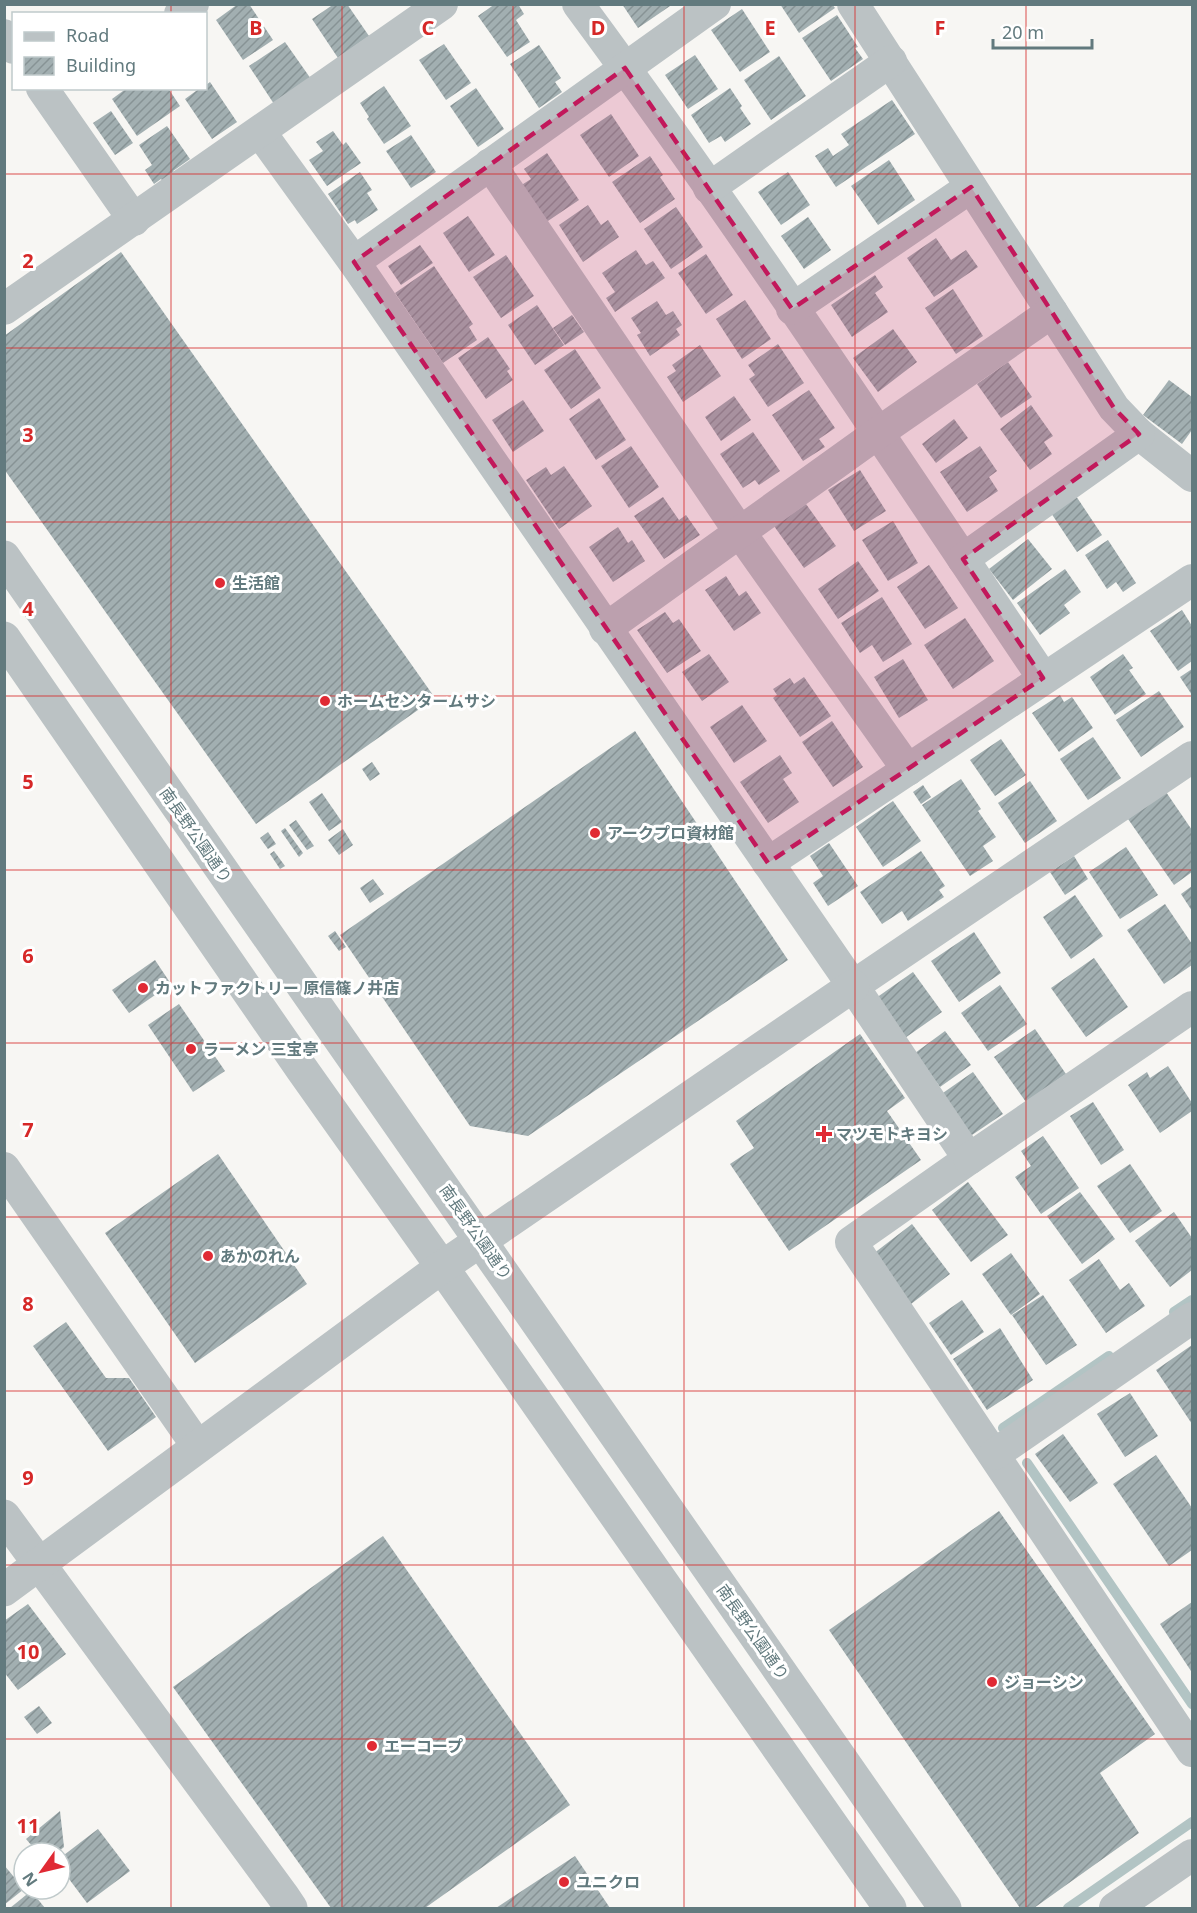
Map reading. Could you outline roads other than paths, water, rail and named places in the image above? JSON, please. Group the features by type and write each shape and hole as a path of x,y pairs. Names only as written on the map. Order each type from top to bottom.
{"street":[{"path":"578,4 709,188 1043,678"},
{"path":"354,262 716,4"},
{"path":"853,4 1114,408 1139,434 1192,476"},
{"path":"4,309 260,132 423,10"},
{"path":"709,188 891,61"},
{"path":"54,93 134,220"},
{"path":"260,132 354,262 853,986 969,1159"},
{"path":"490,164 740,531 908,770"},
{"path":"792,309 971,187"},
{"path":"605,628 1052,312"},
{"path":"963,559 1139,434"},
{"name":"南長野公園通り","path":"4,557 220,870 482,1240 945,1908"},
{"path":"768,863 1192,580"},
{"path":"4,638 294,1059 890,1908"},
{"path":"4,1590 442,1267 853,986 1191,761"},
{"path":"1192,1007 851,1242 1192,1751"},
{"path":"4,1168 198,1447"},
{"path":"995,1454 1192,1318"},
{"path":"4,1516 291,1908"},
{"path":"1115,1908 1192,1855"}],"waterway":[{"path":"1174,1312 1192,1300"},
{"path":"1003,1428 1109,1356"},
{"path":"1027,1463 1192,1704"},
{"path":"1068,1908 1192,1822"}],"place":[{"name":"生活館","path":"220,583"},
{"name":"ホームセンタームサシ","path":"325,701"},
{"name":"アークプロ資材館","path":"595,833"},
{"name":"カットファクトリー 原信篠ノ井店","path":"143,988"},
{"name":"ラーメン 三宝亭","path":"191,1049"},
{"name":"マツモトキヨシ","path":"824,1134"},
{"name":"あかのれん","path":"208,1256"},
{"name":"ジョーシン","path":"992,1682"},
{"name":"エーコープ","path":"372,1746"},
{"name":"ユニクロ","path":"564,1882"}]}
